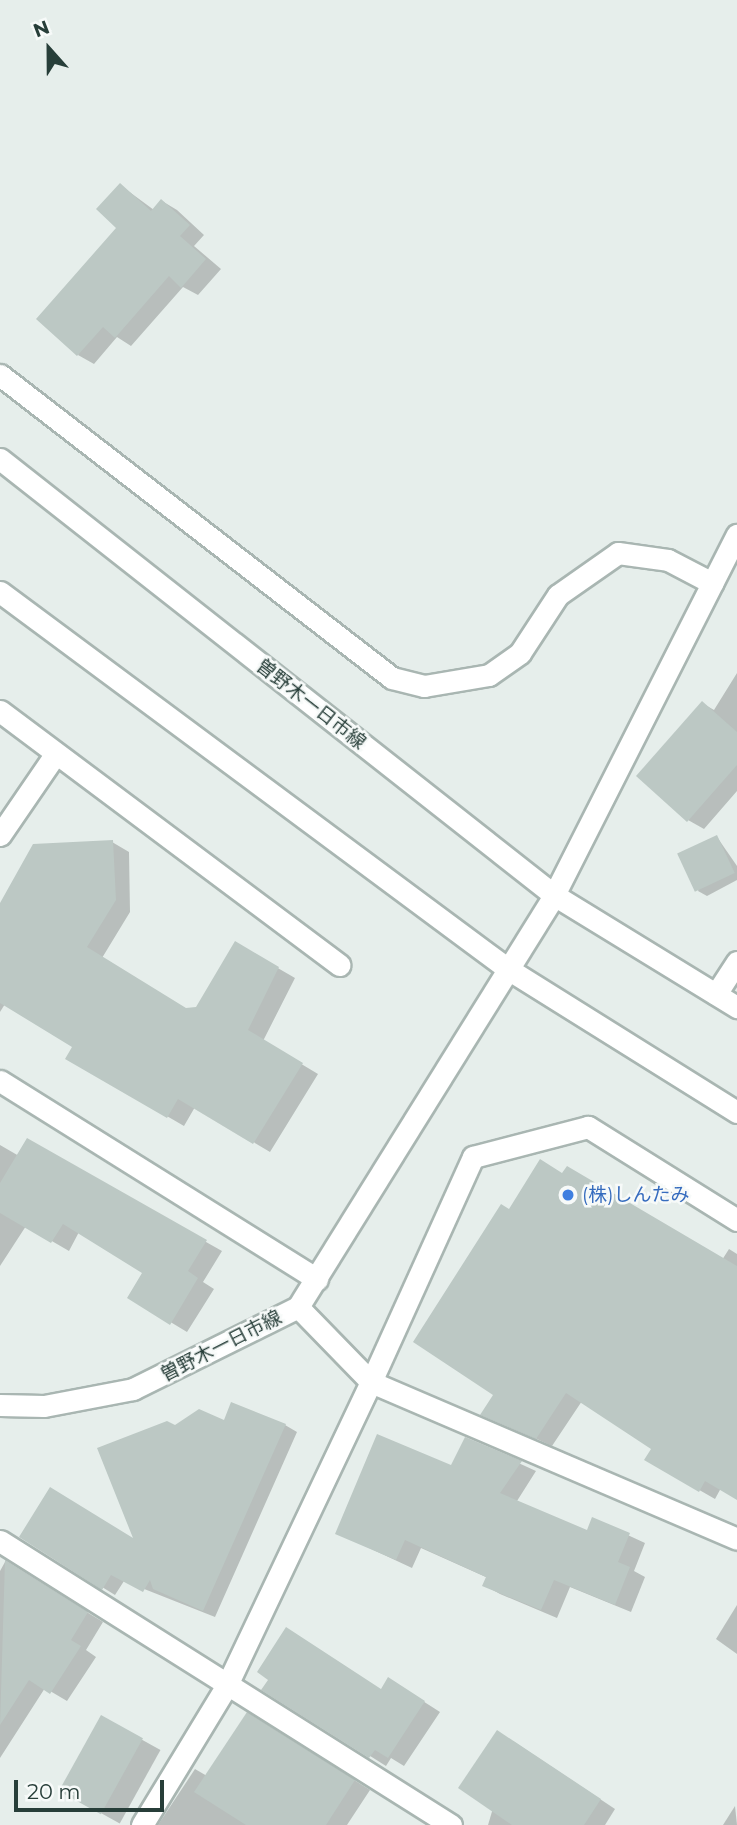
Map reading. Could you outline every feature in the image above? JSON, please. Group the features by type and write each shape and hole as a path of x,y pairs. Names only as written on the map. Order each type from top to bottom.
{"street":[{"path":"0,375 392,678 425,686 489,675 520,653 558,595 618,553 668,560 712,583"},
{"name":"曽野木一日市線","path":"0,459 554,895 298,1307 133,1389 44,1406 0,1405"},
{"path":"737,535 554,895 737,1007"},
{"path":"0,592 508,969 737,1112"},
{"path":"0,711 54,756 340,965"},
{"path":"0,835 54,756"},
{"path":"716,994 737,962"},
{"path":"0,1081 317,1279"},
{"path":"142,1825 226,1687 372,1382 473,1157 587,1127 737,1220"},
{"path":"298,1307 372,1382 737,1539"},
{"path":"0,1541 226,1687 451,1825"}],"building":[{"path":"120,183 151,211 161,199 190,225 180,236 206,259 181,288 169,276 115,338 103,327 77,356 36,319 116,228 96,209"},
{"path":"702,701 737,732 737,765 687,822 636,776"},
{"path":"717,835 735,873 695,892 677,854"},
{"path":"113,840 116,900 87,947 186,1008 196,1007 235,941 279,967 248,1030 303,1063 253,1144 178,1099 167,1118 65,1059 72,1047 0,1003 0,903 33,844"},
{"path":"27,1138 207,1240 188,1271 198,1278 170,1325 127,1298 142,1273 63,1224 51,1243 0,1213 0,1183"},
{"path":"540,1159 562,1173 567,1166 737,1266 737,1500 705,1481 699,1492 644,1460 651,1449 566,1393 536,1439 480,1415 493,1395 413,1342 501,1204 509,1209"},
{"path":"231,1402 286,1424 203,1611 153,1589 150,1580 143,1592 111,1575 102,1590 19,1537 50,1487 133,1538 97,1448 167,1421 175,1425 199,1409 224,1420"},
{"path":"377,1434 451,1465 465,1437 522,1461 500,1493 587,1530 592,1517 630,1533 618,1562 630,1567 615,1605 554,1580 541,1610 482,1586 486,1577 405,1540 396,1560 335,1534"},
{"path":"5,1560 88,1612 71,1640 81,1646 50,1694 29,1680 0,1725"},
{"path":"286,1627 381,1689 388,1677 425,1701 388,1758 375,1750 369,1758 261,1690 268,1680 257,1672"},
{"path":"247,1712 355,1780 326,1825 246,1825 194,1792"},
{"path":"101,1715 143,1738 101,1814 59,1791"},
{"path":"497,1730 601,1799 584,1825 512,1825 458,1788"}],"place":[{"name":"(株)しんたみ","path":"568,1195"}]}
